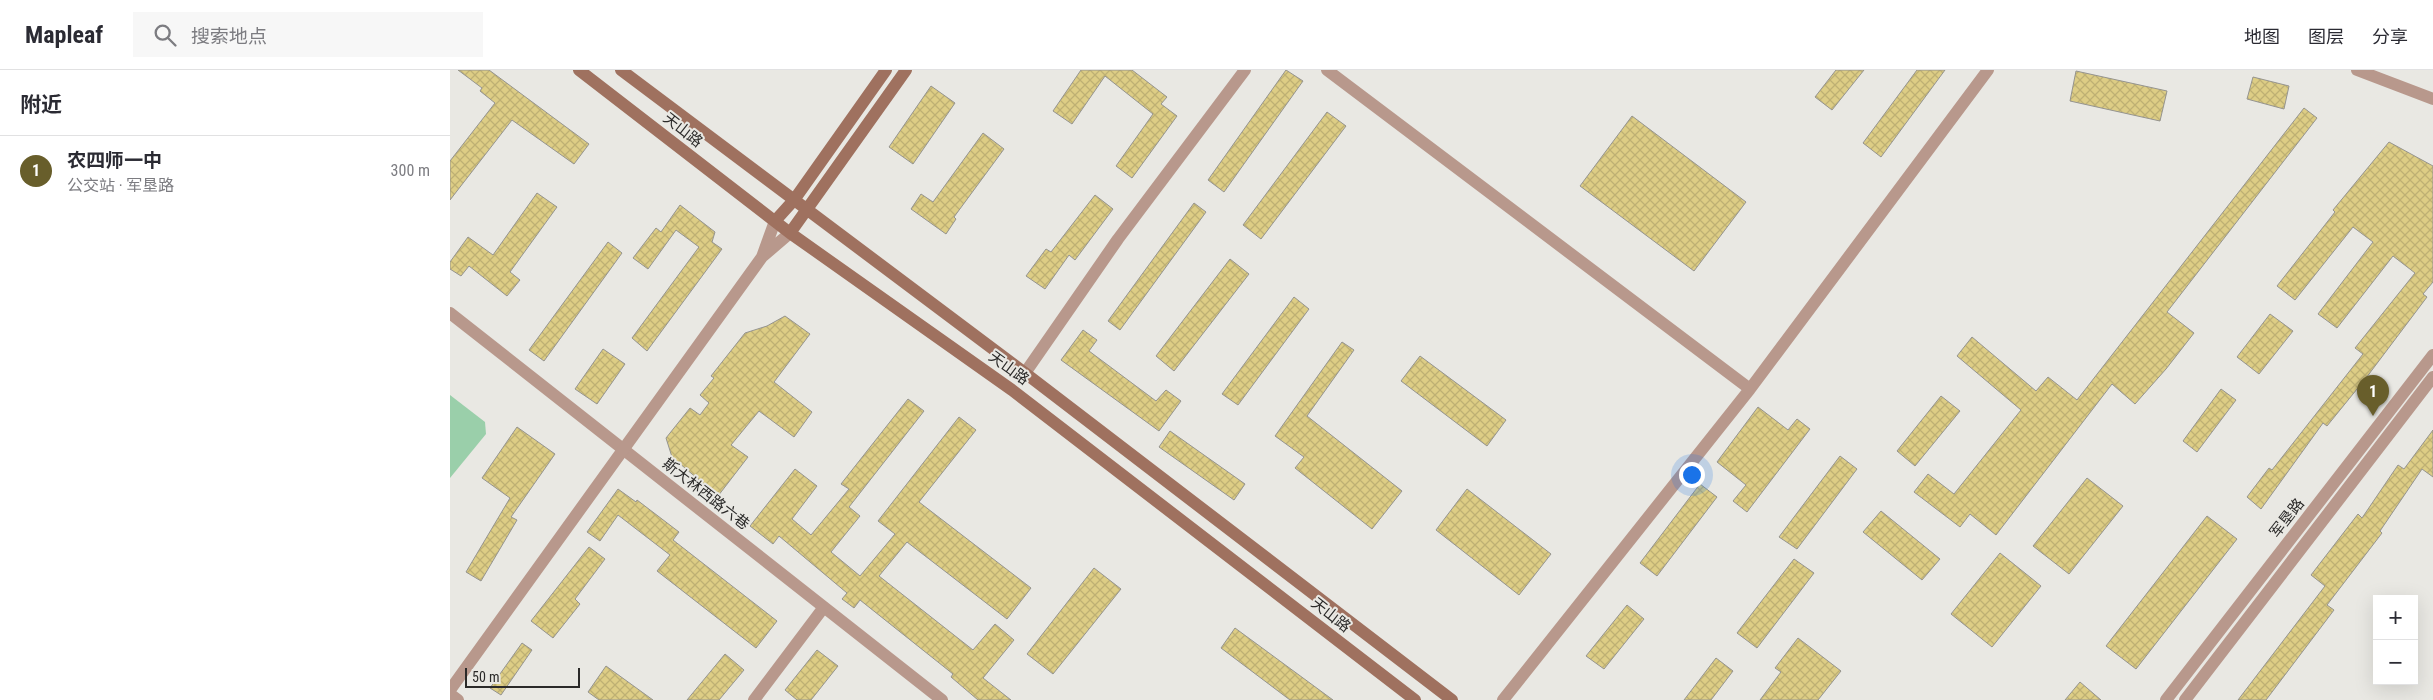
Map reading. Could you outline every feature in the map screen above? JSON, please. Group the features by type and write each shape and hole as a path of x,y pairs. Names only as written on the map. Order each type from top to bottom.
{"main road":[{"name":"天山路","path":"579,70 790,233 1012,390 1415,700"},
{"name":"天山路","path":"621,70 1025,373 1452,700"},
{"path":"775,221 794,200 886,70"},
{"path":"790,233 906,70"}],"street":[{"path":"1025,373 1118,239 1245,70"},
{"path":"1327,70 1750,389"},
{"path":"1503,700 1750,389 1988,70"},
{"path":"2357,70 2433,99"},
{"path":"762,257 775,221"},
{"path":"458,700 450,692 762,257 790,233"},
{"name":"斯大林西路六巷","path":"450,313 942,700"},
{"name":"军垦路","path":"2166,700 2433,355"},
{"name":"军垦路","path":"2185,700 2433,377"},
{"path":"754,700 824,607"}],"green space":[{"path":"450,395 485,422 486,434 450,478"}],"building":[{"path":"458,70 489,70 589,144 574,164 512,120 450,200 450,161 495,103 480,91 482,88"},
{"path":"1081,70 1132,70 1167,97 1161,104 1177,116 1132,178 1116,166 1153,114 1105,76 1072,124 1053,111"},
{"path":"1286,70 1303,81 1224,192 1208,180"},
{"path":"1836,70 1864,70 1832,110 1815,97"},
{"path":"1917,70 1945,70 1881,157 1863,143"},
{"path":"2076,71 2167,91 2160,121 2070,101"},
{"path":"2253,77 2289,86 2284,109 2247,99"},
{"path":"931,86 955,103 913,164 889,147"},
{"path":"2304,108 2317,118 2167,312 2194,333 2135,404 2112,384 1996,535 1970,514 1960,527 1914,492 1928,474 1954,494 2021,410 1957,356 1972,337 2036,391 2048,377 2077,400"},
{"path":"1327,112 1346,126 1261,239 1243,225"},
{"path":"1632,116 1746,202 1694,271 1580,186"},
{"path":"983,133 1004,149 954,217 956,219 946,234 911,209 921,194 933,202"},
{"path":"2389,142 2433,166 2433,282 2423,294 2427,297 2366,378 2327,426 2323,423 2261,509 2247,497 2269,468 2272,470 2363,354 2355,348 2415,273 2393,256 2337,328 2318,314 2373,242 2353,227 2295,300 2277,286 2335,212 2333,210"},
{"path":"537,193 557,207 510,272 520,280 507,296 469,266 461,276 450,269 450,262 468,237 493,255"},
{"path":"1095,195 1113,209 1075,260 1069,255 1045,289 1026,276 1046,249 1051,252"},
{"path":"1194,203 1206,212 1120,330 1108,321"},
{"path":"680,205 715,232 712,242 722,249 647,351 632,338 699,247 676,230 648,269 633,258 656,228 661,232"},
{"path":"608,242 622,253 544,361 529,350"},
{"path":"1230,259 1249,274 1174,371 1156,356"},
{"path":"1294,297 1309,309 1238,405 1222,394"},
{"path":"2270,314 2293,331 2259,374 2237,357"},
{"path":"785,316 810,334 774,382 812,412 794,437 759,411 731,445 748,457 718,496 672,457 666,438 690,408 700,415 709,403 700,395 714,378 711,376 745,333 767,326"},
{"path":"1083,330 1097,340 1089,351 1156,401 1166,390 1181,401 1159,431 1061,360"},
{"path":"1342,342 1354,350 1307,416 1402,491 1372,529 1295,468 1304,457 1275,436"},
{"path":"603,349 625,364 597,404 575,389"},
{"path":"1420,356 1506,420 1487,446 1401,381"},
{"path":"2221,389 2236,400 2197,452 2183,441"},
{"path":"1941,396 1960,411 1915,466 1897,451"},
{"path":"908,399 924,411 849,507 860,516 831,552 860,576 895,534 878,521 959,417 976,430 919,502 1031,588 1007,619 907,542 879,576 973,650 995,624 1014,640 983,678 1011,700 978,700 951,677 953,674 860,600 854,608 842,599 847,593 779,536 773,544 750,526 795,469 817,486 792,519 811,535 849,489 841,484"},
{"path":"1758,407 1788,430 1797,419 1810,429 1747,512 1733,501 1746,485 1717,462"},
{"path":"517,427 555,454 511,517 517,520 481,581 466,572 510,498 482,478"},
{"path":"2433,430 2433,477 2422,469 2380,531 2382,533 2327,605 2334,610 2266,700 2238,700 2325,586 2311,575 2358,514 2362,518 2398,465 2404,469"},
{"path":"1170,431 1245,484 1234,500 1159,447"},
{"path":"1840,456 1857,469 1797,549 1779,537"},
{"path":"2087,478 2123,506 2069,574 2033,546"},
{"path":"1700,484 1717,497 1657,576 1640,563"},
{"path":"618,489 636,502 637,500 679,532 673,540 777,621 756,648 657,571 670,555 618,515 600,541 587,532"},
{"path":"1467,489 1551,554 1519,595 1436,530"},
{"path":"1881,511 1940,559 1922,580 1863,532"},
{"path":"2207,516 2237,539 2136,669 2106,646"},
{"path":"589,547 605,559 575,599 580,604 553,638 531,621"},
{"path":"2000,553 2041,586 1992,647 1951,614"},
{"path":"1794,559 1814,573 1757,648 1737,633"},
{"path":"1094,568 1121,589 1053,674 1027,654"},
{"path":"1627,605 1644,619 1604,669 1586,656"},
{"path":"1235,628 1333,700 1290,700 1221,648"},
{"path":"1798,638 1841,671 1818,700 1760,700 1781,672 1775,668"},
{"path":"522,643 532,650 501,695 490,688"},
{"path":"817,650 838,666 811,700 797,700 785,690"},
{"path":"725,654 744,670 719,700 687,700"},
{"path":"1716,658 1733,671 1711,700 1684,700"},
{"path":"606,666 653,700 599,700 588,692"},
{"path":"2080,682 2101,700 2065,700"}],"place":[{"name":"农四师一中","path":"2373,416"}]}
